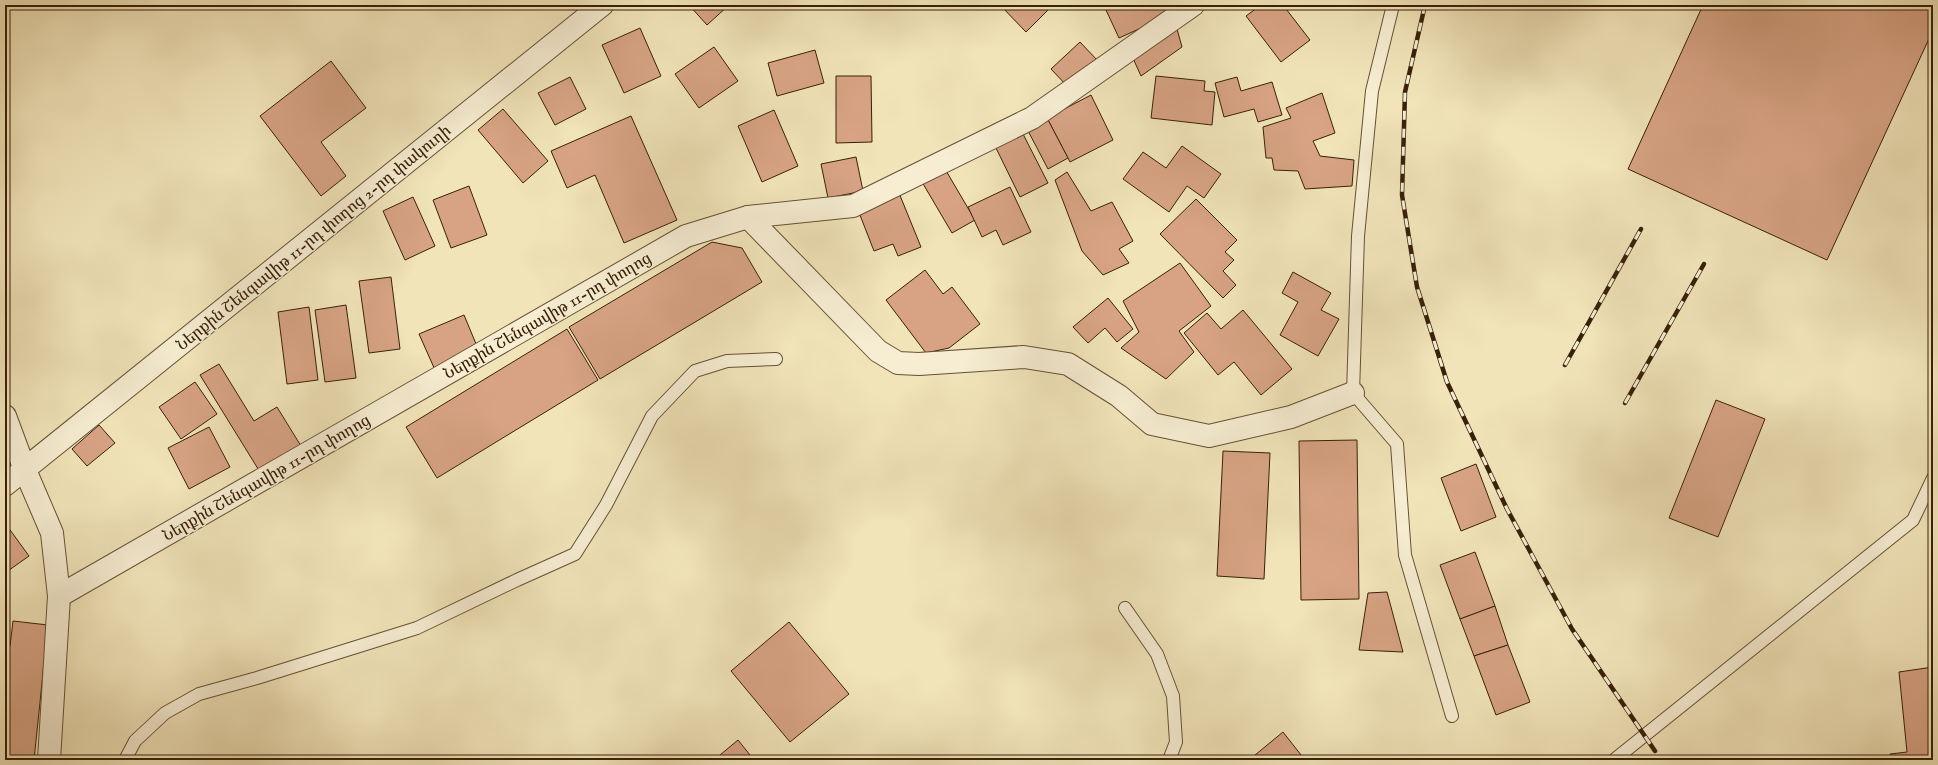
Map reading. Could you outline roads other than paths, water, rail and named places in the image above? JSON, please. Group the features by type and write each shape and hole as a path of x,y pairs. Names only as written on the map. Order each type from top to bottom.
{"street":[{"name":"Ներքին Շենգավիթ 11-րդ փողոց 2-րդ փակուղի","path":"5,485 602,5"},
{"name":"Ներքին Շենգավիթ 11-րդ փողոց","path":"59,596 686,236 748,217 853,206 1032,118 1193,5"},
{"path":"748,217 878,351 898,363 919,364 1024,358 1068,364 1119,396 1152,424 1209,436 1291,417 1353,393"},
{"path":"5,416 25,470 52,533 59,596 49,760"}],"lane":[{"path":"1393,5 1371,99 1358,236 1353,393 1398,444 1405,555 1452,716"},
{"path":"125,760 135,741 165,713 199,694 257,678 417,628 575,554 606,505 652,416 695,371 727,361 776,360"},
{"path":"1614,760 1913,520 1933,478"},
{"path":"1125,608 1157,654 1174,696 1176,742 1169,760"}],"railway":[{"path":"1425,5 1405,92 1402,195 1417,287 1447,382 1507,509 1572,629 1655,751"},
{"path":"1565,365 1641,229"},
{"path":"1625,403 1704,264"}]}
